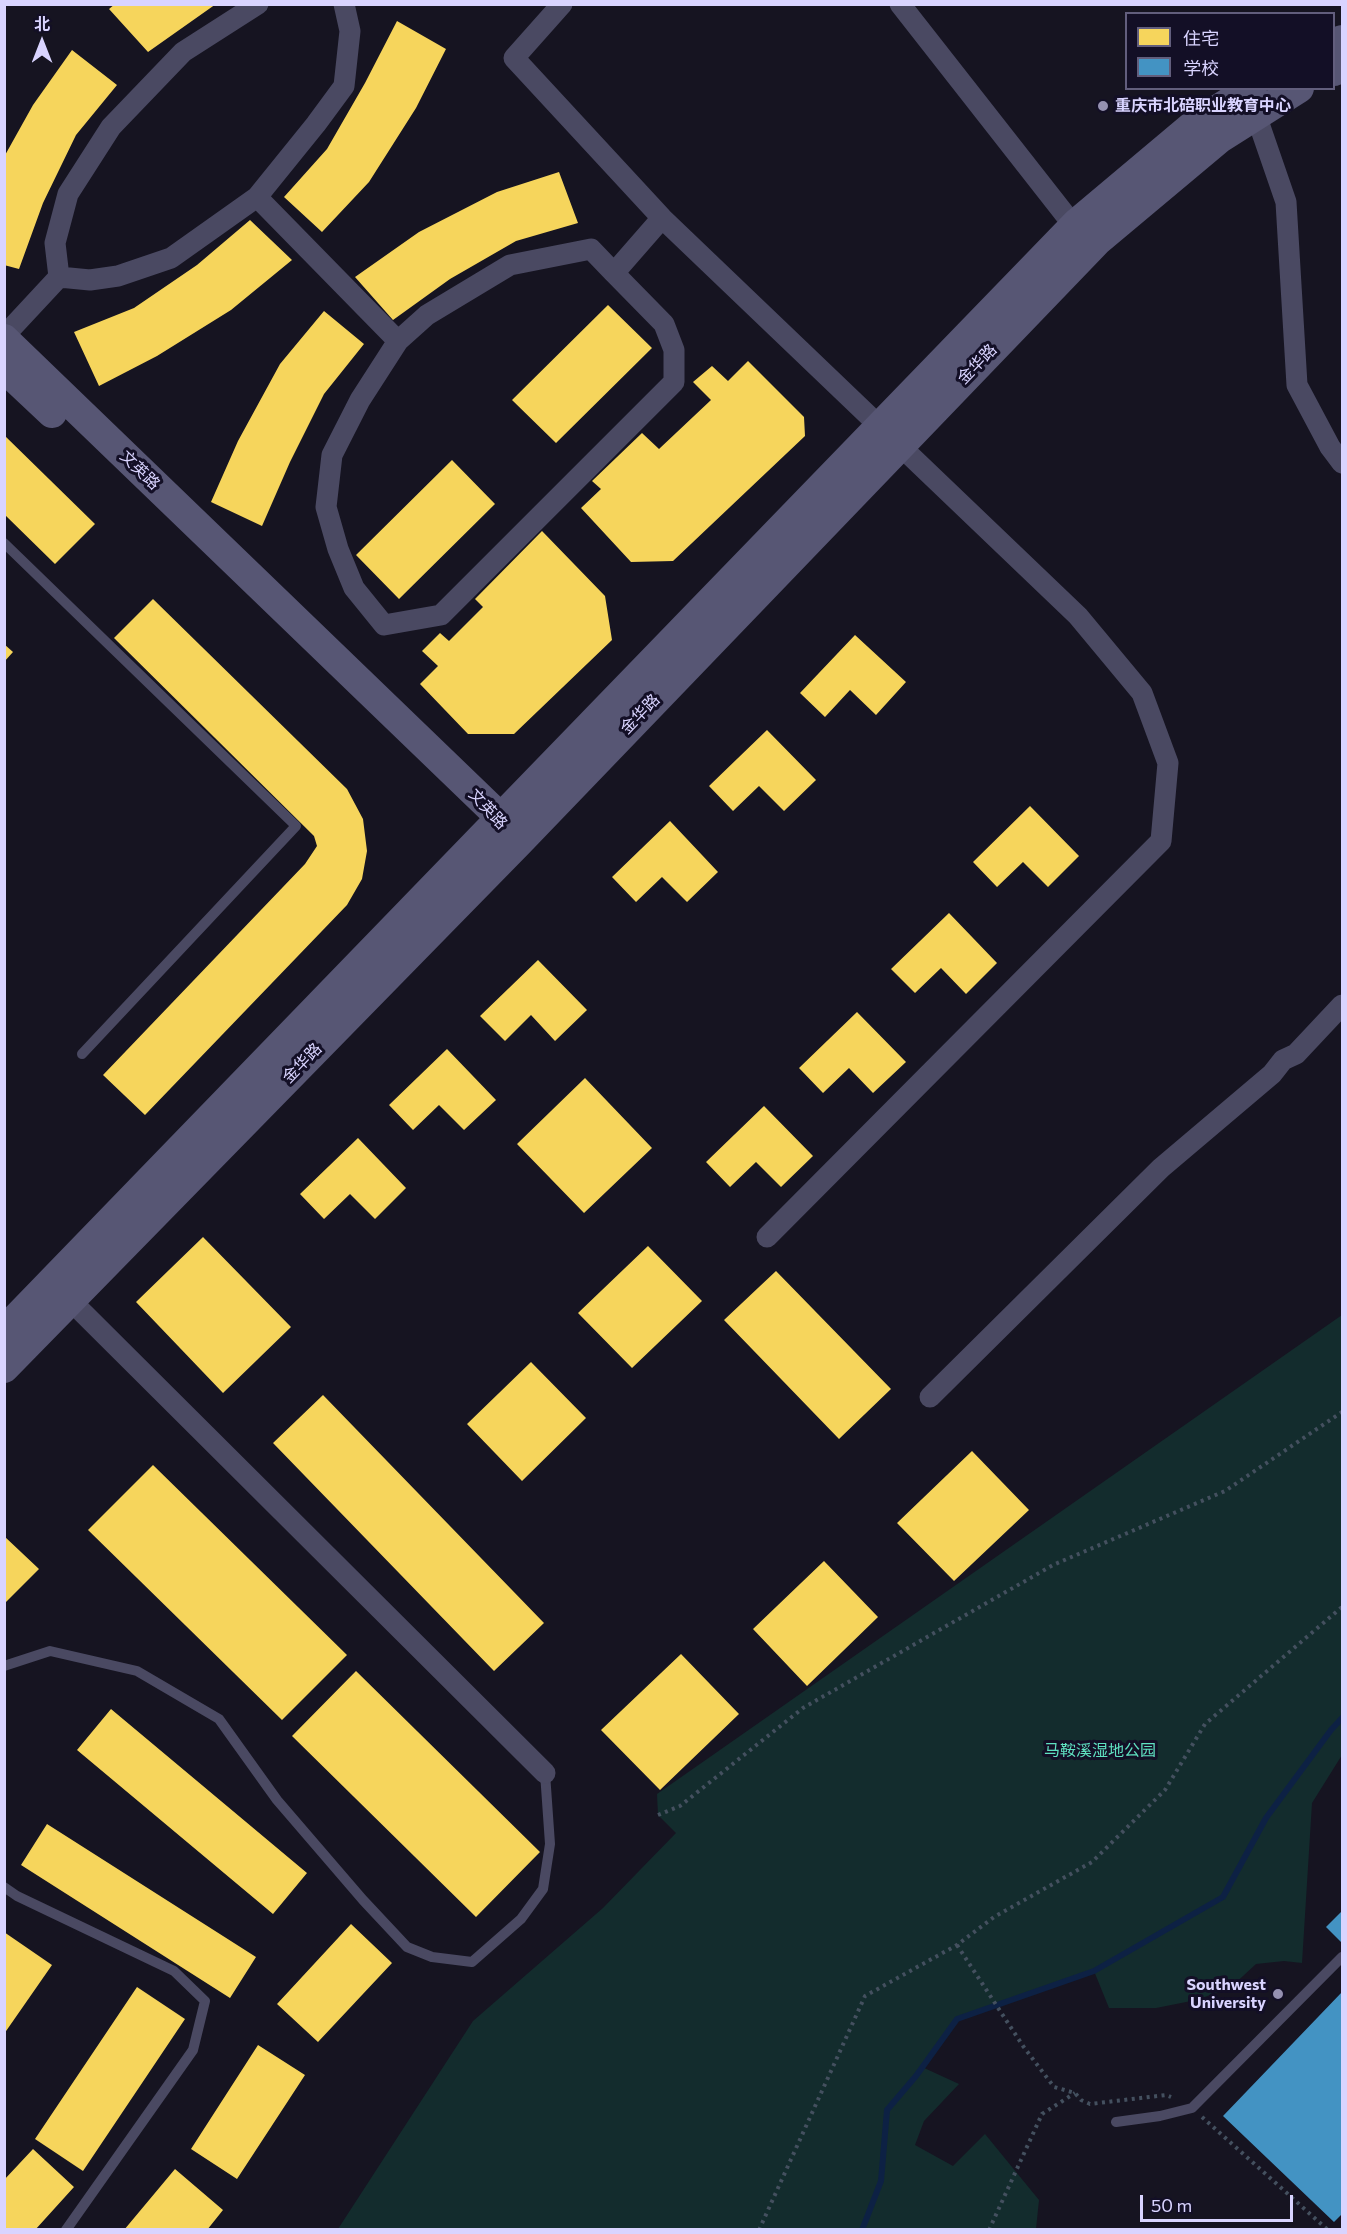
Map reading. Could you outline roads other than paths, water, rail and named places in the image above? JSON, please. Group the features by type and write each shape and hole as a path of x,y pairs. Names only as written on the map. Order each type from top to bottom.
{"main road":[{"name":"金华路","path":"890,436 1074,226 1196,123 1293,90"},
{"name":"金华路","path":"4,1368 61,1292 503,831 890,436 1097,241 1220,138 1254,102"},
{"name":"文英路","path":"4,338 503,831"},
{"name":"文英路","path":"4,368 503,831"},
{"name":"金华路","path":"4,1331 61,1292"}],"street":[{"path":"4,338 59,277 55,243 68,194 111,127 183,52 258,4"},
{"path":"59,277 90,280 118,276 171,258 256,197 344,86 350,31 344,4"},
{"path":"562,4 514,57 662,218 1078,616 1142,693 1168,763 1161,841 767,1237"},
{"path":"900,4 1074,226"},
{"path":"1254,102 1287,202 1298,385 1329,447 1342,463"},
{"path":"256,197 398,341"},
{"path":"614,273 662,218"},
{"path":"591,249 614,273 664,324 674,350 674,382 441,615 384,626 354,588 338,549 326,507 332,455 360,400 398,341 427,315 510,266 591,249"},
{"path":"930,1397 1161,1168 1272,1074 1283,1060 1296,1054 1342,1005"},
{"path":"61,1292 545,1773"}],"lane":[{"path":"4,543 296,826 81,1054"},
{"path":"4,1665 50,1651 137,1671 219,1719 277,1800 363,1900 407,1947 432,1957 472,1962 521,1919 543,1889 550,1844 545,1773"},
{"path":"4,1887 17,1896 174,1971 205,2001 193,2050 66,2229"},
{"path":"1116,2122 1160,2116 1192,2108 1342,1957"}],"waterway":[{"path":"862,2230 881,2181 887,2110 916,2076 957,2019 1094,1971 1223,1897 1266,1818 1342,1718"}],"place":[{"name":"重庆市北碚职业教育中心","path":"1103,106"},
{"name":"Southwest University","path":"1278,1994"}],"park label":[{"name":"马鞍溪湿地公园","path":"1100,1751"}]}
